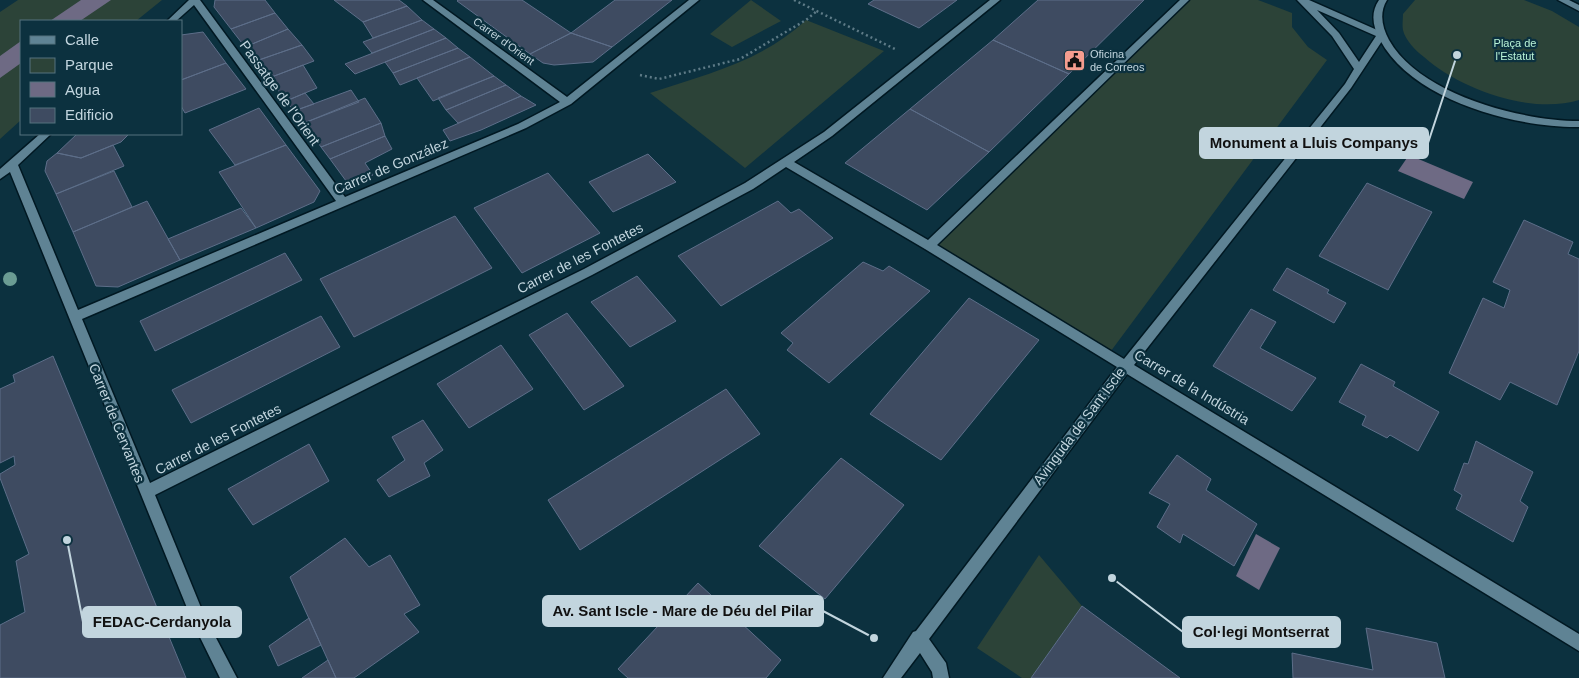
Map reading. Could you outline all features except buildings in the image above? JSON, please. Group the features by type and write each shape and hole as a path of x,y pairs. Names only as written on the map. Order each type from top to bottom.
{"street":[{"path":"172,20 194,0"},
{"name":"Passatge de l'Orient","path":"194,0 343,202"},
{"name":"Carrer d'Orient","path":"427,0 567,102"},
{"name":"Carrer de González","path":"74,316 522,126 567,102 695,0"},
{"name":"Carrer de les Fontetes","path":"146,492 588,272 749,186 828,134 996,0"},
{"path":"929,246 1185,0"},
{"path":"1294,0 1325,22 1346,46 1359,70"},
{"path":"1301,0 1381,35"},
{"path":"1383,0 1380,3 1377,22 1381,35 1400,61 1433,86 1477,106 1527,120 1577,126"},
{"path":"1562,0 1579,8"},
{"name":"Avinguda de Sant Iscle","path":"891,678 919,638 1126,366 1348,86 1381,35"},
{"path":"0,175 45,135"},
{"name":"Carrer de la Indústria","path":"786,162 929,246 1579,643"},
{"name":"Carrer de Cervantes","path":"12,164 199,620 229,678"},
{"path":"919,638 940,669 941,678"}],"path":[{"path":"794,0 920,61"},
{"path":"610,68 659,79 740,59 806,20 817,11"}],"green space":[{"path":"18,0 162,0 137,20 20,20 20,121 0,139 0,12"},
{"path":"751,0 781,21 732,47 710,34"},
{"path":"1185,0 1258,0 1292,13 1292,27 1308,47 1327,60 1108,355 929,246"},
{"name":"Plaça de l'Estatut","path":"1415,0 1524,0 1552,11 1579,27 1579,100 1560,104 1518,101 1476,89 1439,69 1414,48 1404,34 1403,14"},
{"path":"806,20 884,51 745,168 650,93 712,73 752,57 789,34"},
{"path":"1039,555 1082,606 1031,678 1022,678 977,648"}],"water":[{"path":"81,0 111,0 81,20 51,20"},
{"path":"20,42 20,64 0,78 0,56"},
{"path":"1409,155 1473,182 1464,199 1398,171"},
{"path":"1256,534 1280,548 1259,590 1236,576"}],"place":[{"name":"Monument a Lluis Companys","path":"1457,55"},
{"name":"Oficina de Correos","path":"1074,60"},
{"name":"FEDAC-Cerdanyola","path":"67,540"},
{"name":"Col·legi Montserrat","path":"1112,578"},
{"name":"Av. Sant Iscle - Mare de Déu del Pilar","path":"874,638"}]}
